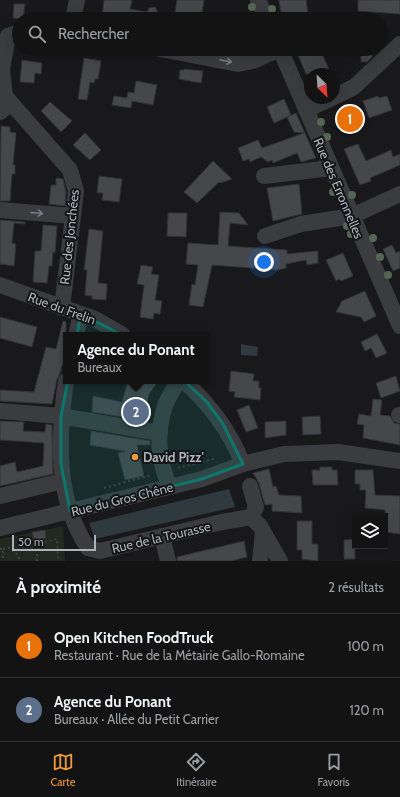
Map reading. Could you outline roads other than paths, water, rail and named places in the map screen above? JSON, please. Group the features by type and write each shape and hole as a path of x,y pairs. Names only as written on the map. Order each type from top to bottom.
{"street":[{"path":"74,12 77,0"},
{"path":"258,0 264,12"},
{"name":"Rue des Jonchées","path":"12,35 8,36 2,69 6,107 70,170 76,191 62,308"},
{"path":"388,55 400,44"},
{"path":"196,56 238,64 253,61 264,56"},
{"name":"Rue des Erronnelles","path":"283,56 352,216 394,297 400,326"},
{"path":"340,94 354,87 387,56"},
{"path":"306,110 318,104"},
{"path":"264,176 331,168"},
{"path":"265,236 301,224 352,216 400,194"},
{"path":"0,210 73,216"},
{"name":"Rue du Frelin","path":"0,285 95,319 118,332"},
{"path":"77,332 81,314"},
{"path":"66,384 61,416 61,464 63,481 70,511"},
{"path":"170,487 161,464 159,445 166,405 176,384"},
{"path":"187,384 207,402 223,424 243,464"},
{"path":"0,411 61,416 160,433"},
{"name":"Rue du Gros Chêne","path":"0,528 202,479 243,464 284,454 338,452 400,461"},
{"path":"0,496 63,481"},
{"path":"250,486 256,507 251,517 263,532 280,561"},
{"name":"Rue de la Tourasse","path":"70,511 79,534 88,548 100,551 251,517"},
{"path":"260,561 263,532"},
{"path":"162,536 168,561"}],"place":[{"name":"Open Kitchen FoodTruck","path":"350,119"},
{"name":"Agence du Ponant","path":"136,412"},
{"name":"David Pizz'","path":"135,457"}]}
